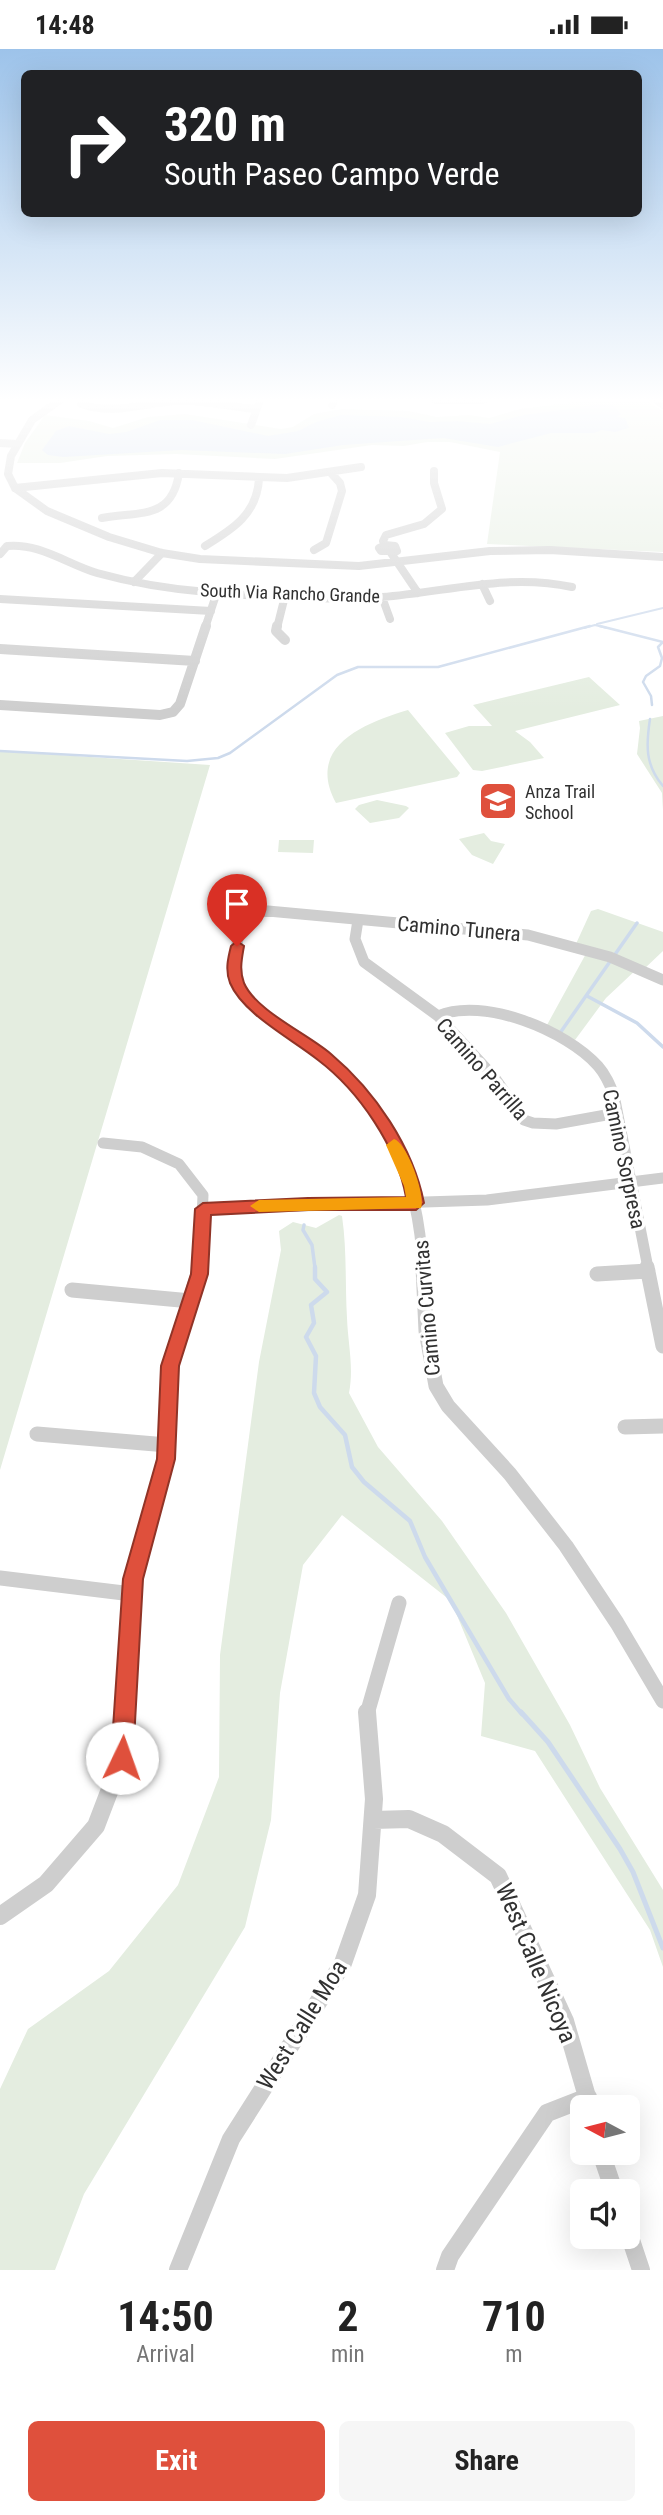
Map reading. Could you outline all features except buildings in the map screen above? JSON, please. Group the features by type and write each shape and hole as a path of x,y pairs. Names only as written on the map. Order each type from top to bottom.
{"street":[{"path":"37,504 47,511 109,537 162,553 200,559 359,566 490,551 550,550 663,557"},
{"path":"102,518 144,514 166,504"},
{"path":"205,546 234,529 246,517 252,504"},
{"path":"314,550 326,543 338,504"},
{"path":"418,593 391,553 397,551 397,547 385,545 383,541 386,535 413,529 438,516 442,509 440,504"},
{"name":"South Via Rancho Grande","path":"0,554 12,545 24,545 86,570 134,582 217,592 285,596 382,597 482,584 543,582 572,587"},
{"path":"134,582 162,553"},
{"path":"482,584 490,601"},
{"path":"0,705 167,714 178,709 217,592"},
{"path":"285,596 276,631 285,640"},
{"path":"382,597 390,619"},
{"path":"0,599 211,611"},
{"path":"0,649 195,661"},
{"name":"Camino Tunera","path":"248,913 268,911 528,935 610,957 663,980"},
{"name":"Camino Curvitas","path":"248,913 241,924 234,967 237,982 258,1008 327,1058 365,1098 397,1150 412,1186 422,1248 429,1359 435,1386 448,1406 553,1529 609,1611 663,1701"},
{"name":"Camino Parrilla","path":"358,920 355,939 365,962 438,1016 488,1069 529,1124 546,1125 617,1113"},
{"name":"Camino Sorpresa","path":"438,1016 453,1010 484,1010 518,1020 578,1048 595,1062 606,1076 617,1113 663,1346"},
{"path":"0,1916 46,1884 96,1826 122,1758 133,1579 166,1459 170,1366 200,1274 203,1195 179,1164 142,1147 103,1143"},
{"path":"203,1209 487,1200 630,1180 663,1178"},
{"path":"597,1274 648,1271"},
{"path":"72,1290 191,1301"},
{"path":"625,1427 663,1426"},
{"path":"37,1434 167,1445"},
{"path":"0,1578 132,1594"},
{"name":"West Calle Moa","path":"178,2270 231,2139 343,1963 367,1895 374,1799 366,1708 398,1603"},
{"name":"West Calle Nicoya","path":"373,1820 409,1819 443,1834 498,1875 565,2021 587,2095"},
{"path":"445,2270 450,2256 547,2113 570,2107"},
{"path":"634,2249 641,2270"}],"shaded area":[{"path":"493,504 663,504 663,552 487,544"},
{"path":"589,677 620,705 515,731 530,742 544,758 482,771 473,770 445,733 469,726 492,726 473,705"},
{"path":"408,710 460,773 457,777 336,803 328,783 328,766 334,752 358,730"},
{"path":"663,716 663,810 662,793 637,754 639,721"},
{"path":"0,751 210,765 0,1470"},
{"path":"377,800 409,808 399,818 370,823 355,809 359,805"},
{"path":"484,833 491,841 505,844 493,864 472,855 459,839"},
{"path":"279,840 314,840 313,853 278,852"},
{"path":"598,909 663,932 663,951 643,970 638,968 606,998 575,1040 547,1025 588,950 575,946 591,911"},
{"path":"339,1215 342,1216 345,1241 351,1365 349,1393 378,1447 442,1521 506,1613 570,1725 600,1788 663,1890 663,1967 650,1930 535,1751 481,1736 485,1683 451,1601 342,1515 303,1565 280,1693 271,1820 245,1927 84,2194 55,2270 0,2270 0,2089 28,2029 109,1971 178,1885 219,1777 220,1655 259,1362 281,1250 279,1231 293,1222 316,1228"}],"waterway":[{"path":"597,624 663,608"},
{"path":"584,628 595,625 607,628"},
{"path":"0,751 187,761 218,758 230,753 337,675 358,667 438,667 590,626"},
{"path":"600,626 663,642 658,647 662,658 660,666 646,676 643,682 651,696 652,705"},
{"path":"650,719 648,754 653,770 663,786"},
{"path":"560,1033 637,923"},
{"path":"587,996 637,1023 663,1047"},
{"path":"304,1225 303,1230 312,1245 315,1268"},
{"path":"315,1268 315,1279 327,1292 311,1305 314,1323 306,1337 316,1356 314,1393 320,1407 345,1435 352,1467 364,1482 410,1521 425,1557 509,1699 522,1714"},
{"path":"521,1712 548,1742 620,1849 633,1872 663,1948"}],"slow traffic":[{"path":"259,1206 416,1203 412,1186 394,1145"}],"place":[{"name":"Anza Trail School","path":"498,801"}],"route":[{"path":"122,1758 133,1579 166,1459 170,1366 200,1274 203,1209 416,1203 397,1150 365,1098 327,1058 245,996 237,982 234,967 237,946"}]}
